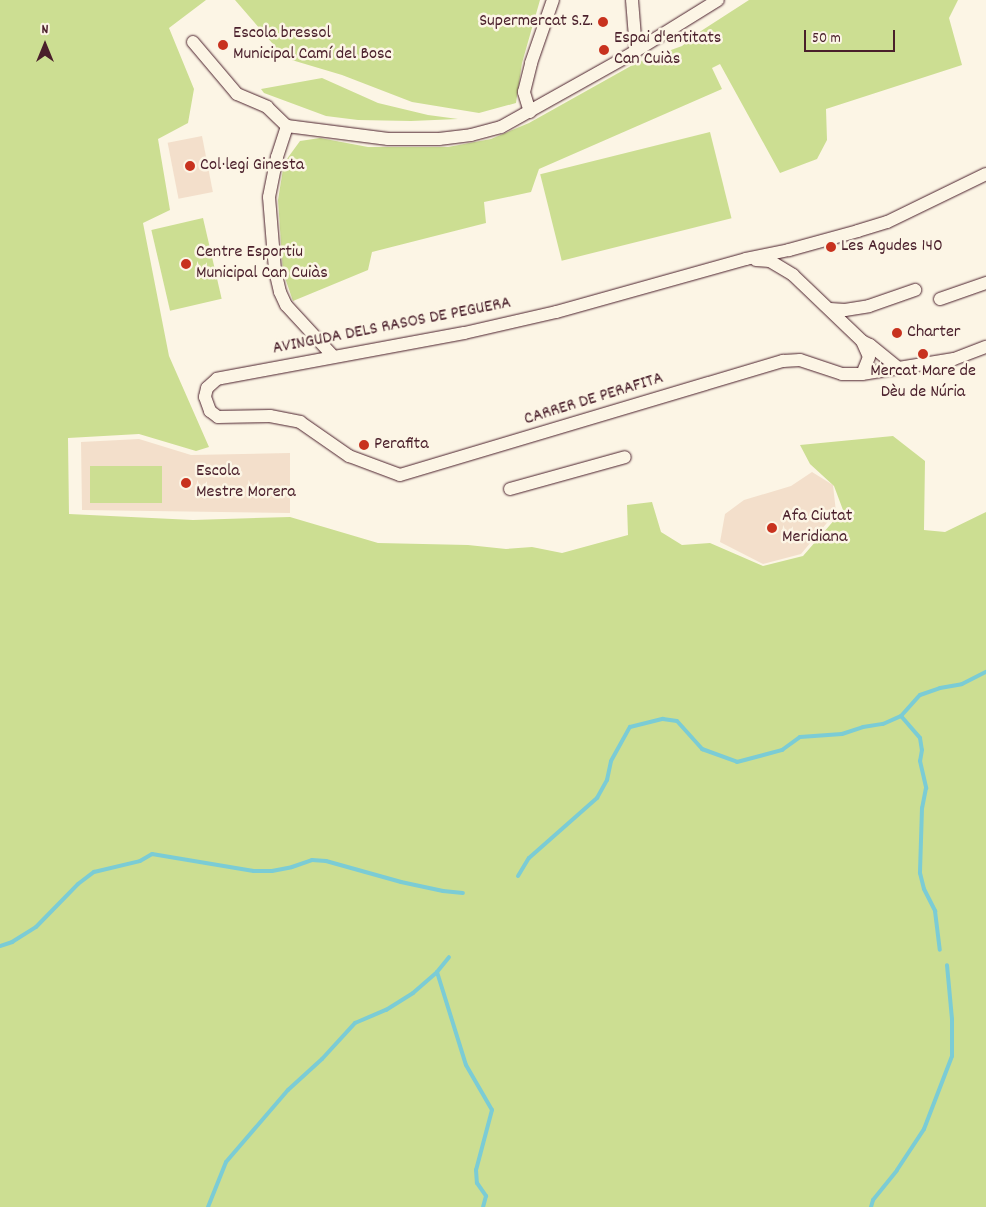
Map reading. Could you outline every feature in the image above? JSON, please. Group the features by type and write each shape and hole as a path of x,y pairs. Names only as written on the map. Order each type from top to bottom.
{"street":[{"path":"530,112 524,92 531,64 553,0"},
{"path":"632,0 636,50"},
{"path":"193,42 237,94 268,107 287,126 388,139 439,139 471,135 501,127 636,50 718,0"},
{"path":"287,126 277,157 269,197 275,270 280,292 286,305 333,356"},
{"name":"AVINGUDA DELS RASOS DE PEGUERA","path":"339,449 300,422 283,417 218,417 210,411 205,397 207,388 217,379 464,333 556,312 746,259 788,250 887,222 986,174"},
{"path":"788,250 787,259 793,275"},
{"name":"AVINGUDA DELS RASOS DE PEGUERA","path":"746,259 770,261 793,275 862,341 870,345 900,369"},
{"path":"940,299 986,283"},
{"path":"830,309 869,306 915,290"},
{"path":"862,341 869,358 862,374"},
{"path":"862,374 954,359 986,347"},
{"name":"CARRER DE PERAFITA","path":"339,449 349,456 400,475 784,361 800,360 842,374 862,374"},
{"path":"510,490 625,457"}],"shaded area":[{"name":"Col·legi Ginesta","path":"202,136 213,192 179,199 168,143"},
{"name":"Escola Mestre Morera","path":"139,439 191,455 290,453 290,513 82,510 81,442"},
{"name":"Afa Ciutat Meridiana","path":"812,472 833,485 836,512 801,554 763,564 720,542 725,514 744,500 791,486"}],"green space":[{"path":"0,0 206,0 169,28 194,89 188,123 158,139 170,210 143,223 169,356 209,447 196,451 139,434 68,438 69,514 193,520 290,517 378,543 468,545 506,549 532,547 562,553 628,535 627,505 652,502 661,532 682,545 710,543 763,566 803,556 843,510 834,486 810,464 800,445 893,436 925,461 924,530 945,532 986,512 986,1207 0,1207"},
{"path":"235,0 540,0 522,63 516,103 479,113 412,102 342,75 285,58"},
{"path":"749,0 958,0 949,18 962,65 826,109 827,140 817,159 780,173 720,64 712,68 722,89 539,169 531,192 484,202 486,223 372,252 368,270 293,301 283,272 278,200 284,163 300,141 320,138 368,147 448,147 491,139 529,123 638,62 682,46 701,31"},
{"path":"322,78 378,103 428,115 458,119 411,121 358,120 326,116 264,93 261,89"},
{"path":"710,132 732,218 562,261 540,174"},
{"name":"Centre Esportiu Municipal Can Cuiàs","path":"203,218 222,299 170,311 151,230"},
{"path":"90,466 162,466 162,503 90,503"}],"waterway":[{"path":"518,876 529,858 597,798 607,780 611,761 630,727 663,719 677,721 702,749 737,762 782,750 800,737 842,734 863,727 883,724 901,716 920,695 940,688 962,684 986,672"},
{"path":"901,716 920,738 922,750 920,761 926,788 922,808 920,873 924,889 935,911 940,950"},
{"path":"0,946 12,942 36,927 78,884 94,872 140,861 152,854 254,871 272,871 312,860 326,861 401,882 443,891 463,893"},
{"path":"208,1207 226,1162 288,1090 322,1059 355,1023 386,1010 413,993 437,972 449,957"},
{"path":"871,1207 873,1200 897,1170 924,1129 952,1056 952,1019 947,965"},
{"path":"437,972 466,1065 492,1110 476,1170 477,1183 486,1196 483,1207"}],"place":[{"name":"Supermercat S.Z.","path":"603,22"},
{"name":"Escola bressol Municipal Camí del Bosc","path":"223,45"},
{"name":"Espai d'entitats Can Cuiàs","path":"604,50"},
{"name":"Col·legi Ginesta","path":"190,166"},
{"name":"Les Agudes 140","path":"831,247"},
{"name":"Centre Esportiu Municipal Can Cuiàs","path":"186,264"},
{"name":"Charter","path":"897,333"},
{"name":"Mercat Mare de Dèu de Núria","path":"923,354"},
{"name":"Perafita","path":"364,445"},
{"name":"Escola Mestre Morera","path":"186,483"},
{"name":"Afa Ciutat Meridiana","path":"772,528"}]}
